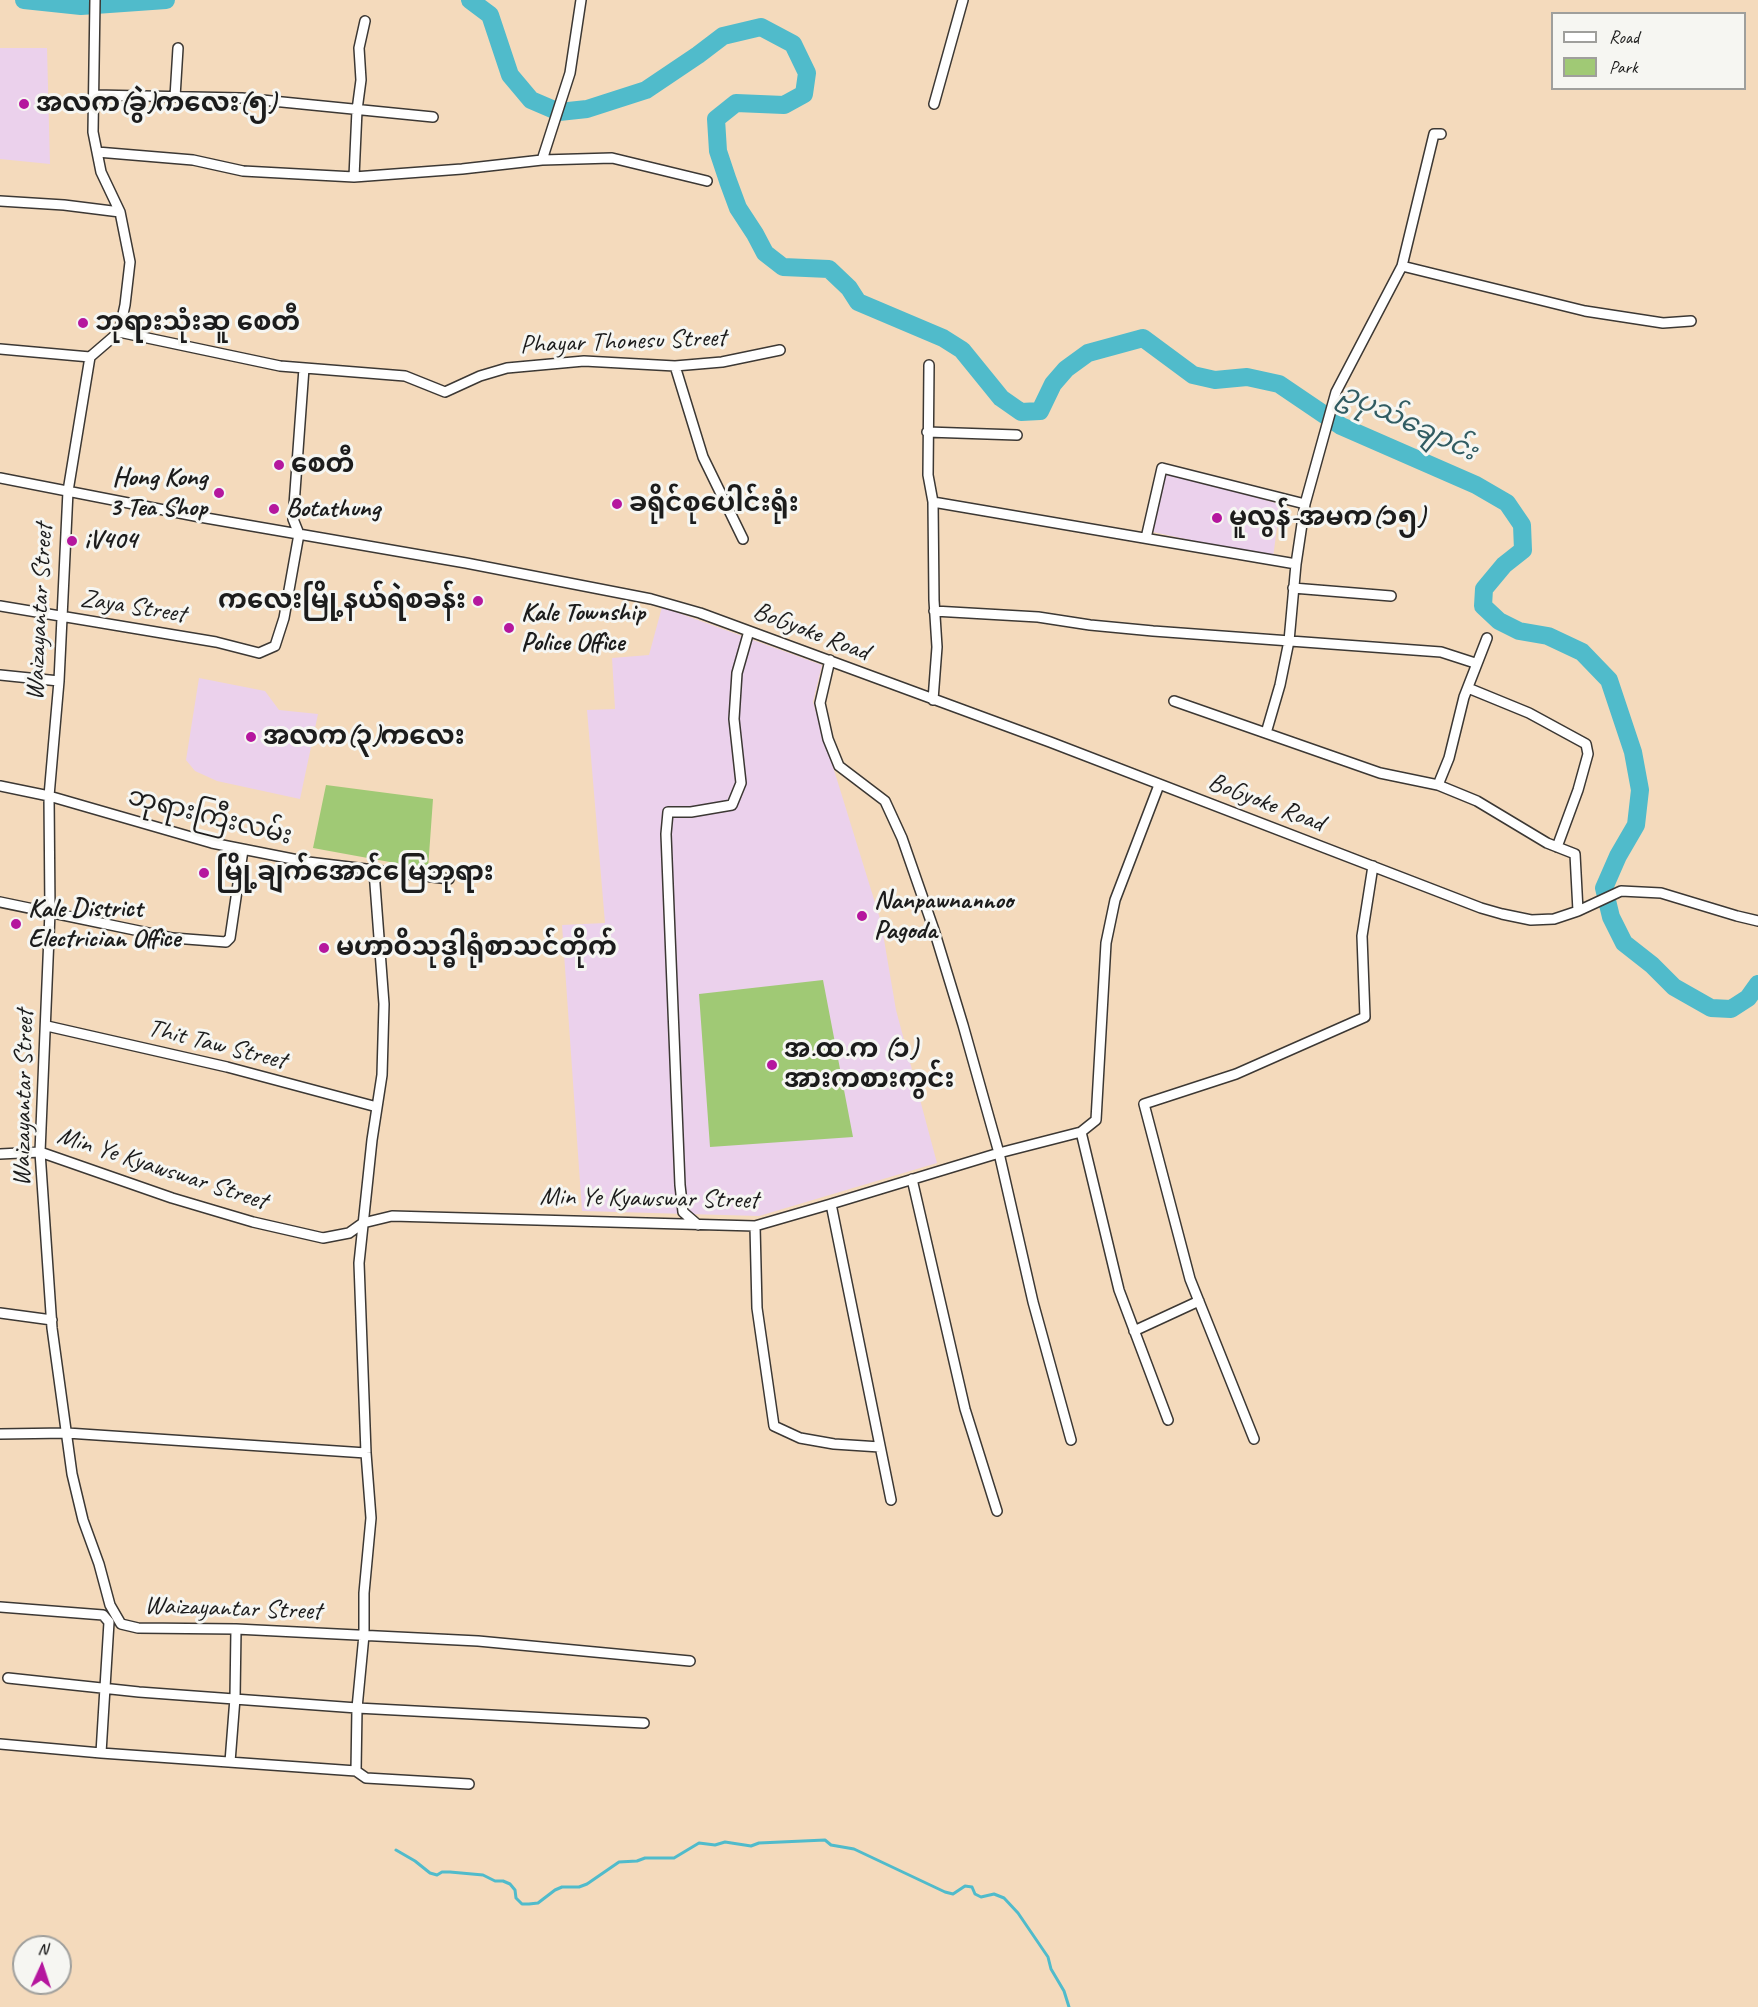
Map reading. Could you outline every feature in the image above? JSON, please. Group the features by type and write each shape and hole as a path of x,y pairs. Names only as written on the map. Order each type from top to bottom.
{"street":[{"path":"0,349 90,357 119,332 130,261 120,212 101,172 93,132 95,0"},
{"path":"542,160 570,73 581,0"},
{"path":"934,104 963,0"},
{"path":"354,177 357,110 361,80 359,48 365,21"},
{"path":"175,97 178,48"},
{"path":"94,95 242,98 434,117"},
{"path":"1266,733 1280,685 1289,641 1293,588 1305,504 1336,392 1402,266 1434,134 1441,134"},
{"path":"97,152 193,160 243,171 354,177 542,160 612,159 707,181"},
{"path":"0,201 64,205 120,212"},
{"path":"1402,266 1585,311 1663,323 1690,321"},
{"name":"Phayar Thonesu Street","path":"119,332 280,366 405,376 446,392 480,376 507,368 584,362 675,366 722,362 780,350"},
{"name":"Waizayantar Street","path":"90,357 68,491 59,681 49,796 50,912 40,1152 52,1320 72,1474 83,1520 99,1564 110,1605 121,1624 138,1628 236,1629 478,1641 690,1661"},
{"path":"929,365 928,475 933,502 934,611 937,647 933,700"},
{"path":"675,366 703,457 743,539"},
{"path":"299,534 294,519 304,368"},
{"path":"927,432 1017,435"},
{"path":"1146,538 1162,468 1305,504"},
{"name":"BoGyoke Road","path":"0,478 466,563 651,599 700,613 830,660 1481,908 1522,919 1554,919 1578,911 1621,891 1661,893 1758,921"},
{"path":"933,502 1296,564"},
{"name":"Zaya Street","path":"0,606 216,642 259,653 275,646 284,618 299,534"},
{"path":"1293,588 1391,596"},
{"path":"934,611 1038,617 1101,626 1441,652 1475,663"},
{"path":"698,1225 683,1212 680,1185 666,834 668,813 691,812 732,805 741,783 734,719 737,673 748,631"},
{"path":"1437,785 1449,758 1475,663 1487,638"},
{"path":"830,660 819,703 828,740 839,766 885,801 902,838 934,930 999,1153 1033,1302 1071,1440"},
{"path":"0,675 59,681"},
{"path":"1468,688 1529,713 1586,744 1588,754 1583,772 1557,847"},
{"path":"1174,701 1380,773 1437,785 1477,801 1547,843 1575,854 1578,911"},
{"path":"1159,785 1113,911 1106,943 1096,1120 1081,1132 1119,1290 1168,1420"},
{"name":"ဘုရားကြီးလမ်း","path":"0,786 49,796 212,843 308,862 449,879"},
{"path":"0,902 173,938 226,942 230,938 243,849"},
{"path":"1254,1440 1190,1279 1144,1104 1236,1074 1365,1017 1362,936 1373,866"},
{"path":"356,1771 357,1708 371,1518 366,1453 359,1263 382,1075 384,1004 374,871"},
{"name":"Thit Taw Street","path":"47,1026 227,1067 377,1107"},
{"name":"Min Ye Kyawswar Street","path":"0,1154 40,1152 172,1198 253,1222 323,1238 349,1233 363,1223 392,1216 755,1226 999,1153 1081,1132"},
{"path":"912,1179 965,1409 997,1511"},
{"path":"831,1204 891,1500"},
{"path":"755,1226 756,1308 774,1426 800,1438 834,1444 880,1447"},
{"path":"1134,1331 1199,1301"},
{"path":"0,1313 52,1320"},
{"path":"0,1434 67,1433 366,1453"},
{"path":"0,1607 103,1615 109,1622 101,1753"},
{"path":"230,1762 235,1698 236,1629"},
{"path":"8,1678 357,1708 644,1723"},
{"path":"0,1744 356,1771 366,1778 470,1784"}],"shaded area":[{"name":"အလက(ခွဲ)ကလေး(၅)","path":"0,48 47,48 50,164 0,159"},
{"name":"မူလွန်-အမက(၁၅)","path":"1164,472 1280,504 1273,558 1153,532"},
{"path":"662,607 822,665 813,702 881,922 896,1010 937,1163 759,1216 582,1211 562,925 605,923 587,710 615,709 612,658 649,655"},
{"name":"အလက(၃)ကလေး","path":"199,678 265,691 279,710 318,714 300,799 217,781 195,771 186,760"}],"green space":[{"path":"326,785 433,799 428,869 313,848"},
{"name":"အ.ထ.က (၁) အားကစားကွင်း","path":"823,980 853,1137 710,1147 699,994"}],"waterway":[{"name":"ဥပုသ်ချောင်း","path":"24,0 81,6 166,0"},
{"name":"ဥပုသ်ချောင်း","path":"470,0 490,15 510,75 531,100 559,112 587,109 646,90 723,36 761,27 793,44 807,73 804,94 784,105 736,103 716,119 718,151 728,181 738,208 765,253 783,267 829,269 849,288 858,302 943,338 962,350 1001,398 1021,412 1040,411 1053,384 1066,369 1088,353 1143,338 1193,375 1215,380 1247,377 1279,384 1341,426 1476,485 1507,503 1522,525 1523,550 1504,565 1484,589 1483,606 1499,621 1519,631 1548,636 1582,652 1609,680 1633,752 1640,790 1636,825 1618,856 1604,888 1611,917 1624,943 1652,965 1674,987 1711,1008 1731,1009 1748,998 1758,984"},
{"path":"396,1850 430,1873 483,1875 495,1881 503,1881 515,1890 516,1898 522,1904 529,1904 538,1903 562,1887 579,1887 587,1884 619,1862 645,1858 674,1858 699,1843 715,1845 725,1842 751,1846 759,1843 825,1840 831,1845 854,1849 945,1892 953,1894 965,1886 972,1887 975,1894 981,1897 994,1894 1004,1898 1018,1913 1048,1957 1051,1969 1064,1991 1069,2007"}],"place":[{"name":"အလက(ခွဲ)ကလေး(၅)","path":"24,104"},
{"name":"ဘုရားသုံးဆူ စေတီ","path":"83,323"},
{"name":"စေတီ","path":"279,465"},
{"name":"Hong Kong 3 Tea Shop","path":"219,493"},
{"name":"ခရိုင်စုပေါင်းရုံး","path":"617,504"},
{"name":"Botathung","path":"274,509"},
{"name":"မူလွန်-အမက(၁၅)","path":"1217,518"},
{"name":"iV404","path":"72,541"},
{"name":"ကလေးမြို့နယ်ရဲစခန်း","path":"478,601"},
{"name":"Kale Township Police Office","path":"509,628"},
{"name":"အလက(၃)ကလေး","path":"251,737"},
{"name":"မြို့ချက်အောင်မြေဘုရား","path":"204,873"},
{"name":"Nanpawnannoo Pagoda","path":"862,916"},
{"name":"Kale District Electrician Office","path":"16,924"},
{"name":"မဟာဝိသုဒ္ဓါရုံစာသင်တိုက်","path":"324,948"},
{"name":"အ.ထ.က (၁) အားကစားကွင်း","path":"772,1065"}]}
